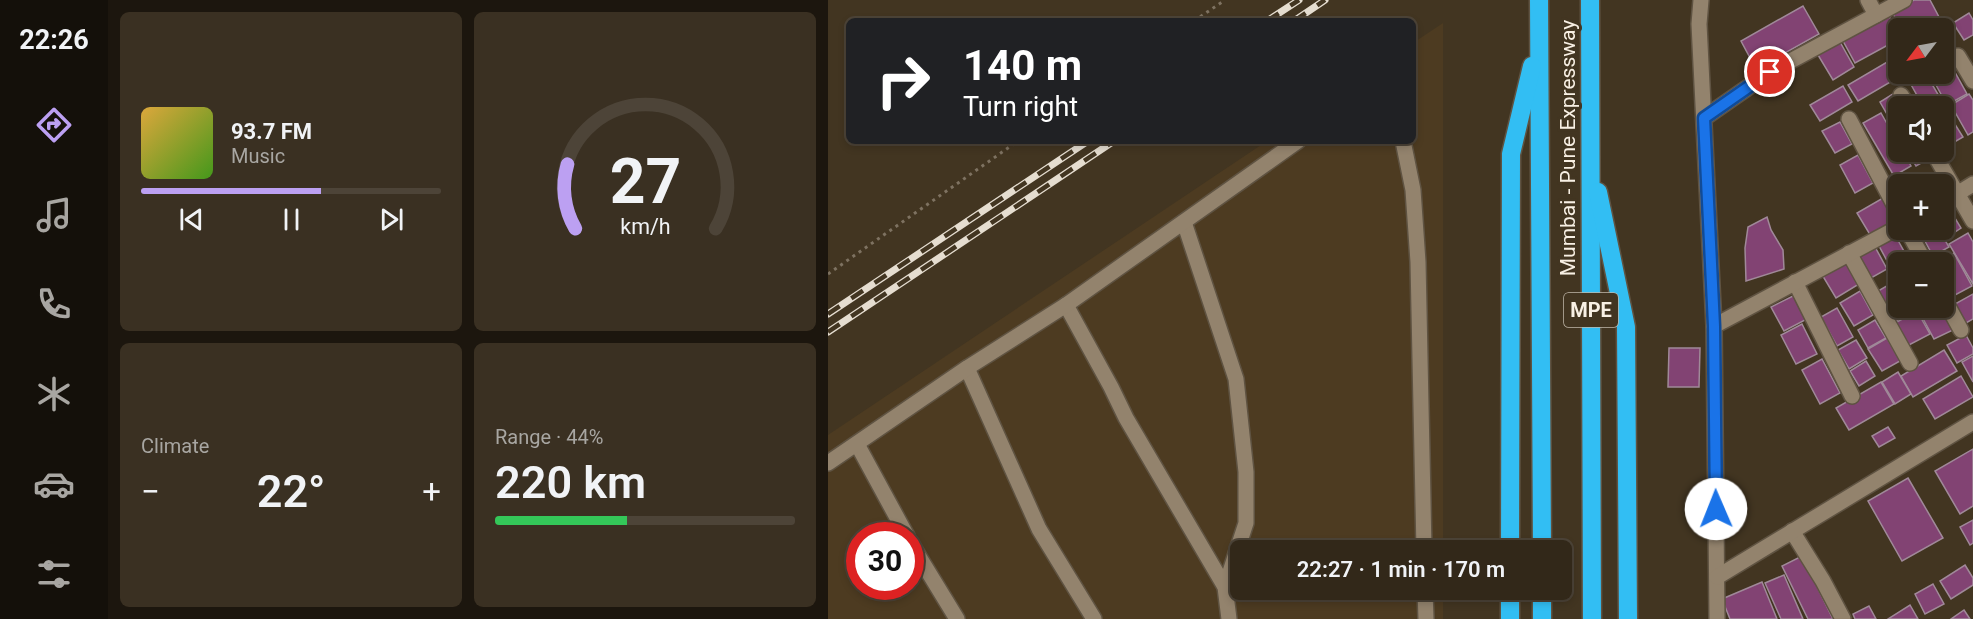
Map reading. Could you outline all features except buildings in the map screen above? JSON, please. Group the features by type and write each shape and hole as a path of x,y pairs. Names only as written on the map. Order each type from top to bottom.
{"highway":[{"name":"Mumbai - Pune Expressway","path":"1539,0 1542,540"},
{"name":"Mumbai - Pune Expressway","path":"1590,0 1592,619"},
{"path":"1510,540 1511,154 1539,37"},
{"path":"1591,155 1626,327 1628,619"},
{"path":"1509,619 1510,600"},
{"path":"1542,600 1542,619"}],"street":[{"path":"1701,0 1699,24 1714,326 1717,619"},
{"path":"1868,0 1876,15"},
{"path":"1704,118 1770,72 1904,0"},
{"path":"1958,57 1973,81"},
{"path":"1849,119 1888,193"},
{"path":"828,463 967,368 1066,305 1294,144"},
{"path":"1404,144 1413,190 1418,262 1424,540"},
{"path":"1954,196 1973,184"},
{"path":"1954,201 1973,221"},
{"path":"1184,222 1236,379 1246,472 1246,523 1226,588 1229,619"},
{"path":"1714,326 1888,233"},
{"path":"1850,253 1910,363"},
{"path":"1795,282 1852,396"},
{"path":"1066,305 1111,387 1125,418 1226,588"},
{"path":"1954,317 1961,330"},
{"path":"967,368 1039,530 1094,619"},
{"path":"1717,578 1973,422"},
{"path":"857,444 899,522"},
{"path":"1792,531 1823,580 1843,619"},
{"path":"924,565 957,619"},
{"path":"1425,600 1426,619"}],"path":[{"path":"1198,18 1225,0"},
{"path":"828,274 1014,144"}],"shaded area":[{"path":"1443,23 1443,540 1230,540 1230,600 1443,600 1443,619 828,619 828,435 1263,144 1416,144 1416,41"}],"railway":[{"path":"1272,18 1299,0"},
{"path":"1298,18 1325,0"},
{"path":"828,314 1083,144"},
{"path":"828,332 1110,144"}],"route":[{"path":"1716,509 1714,326 1704,118 1770,72"}]}
